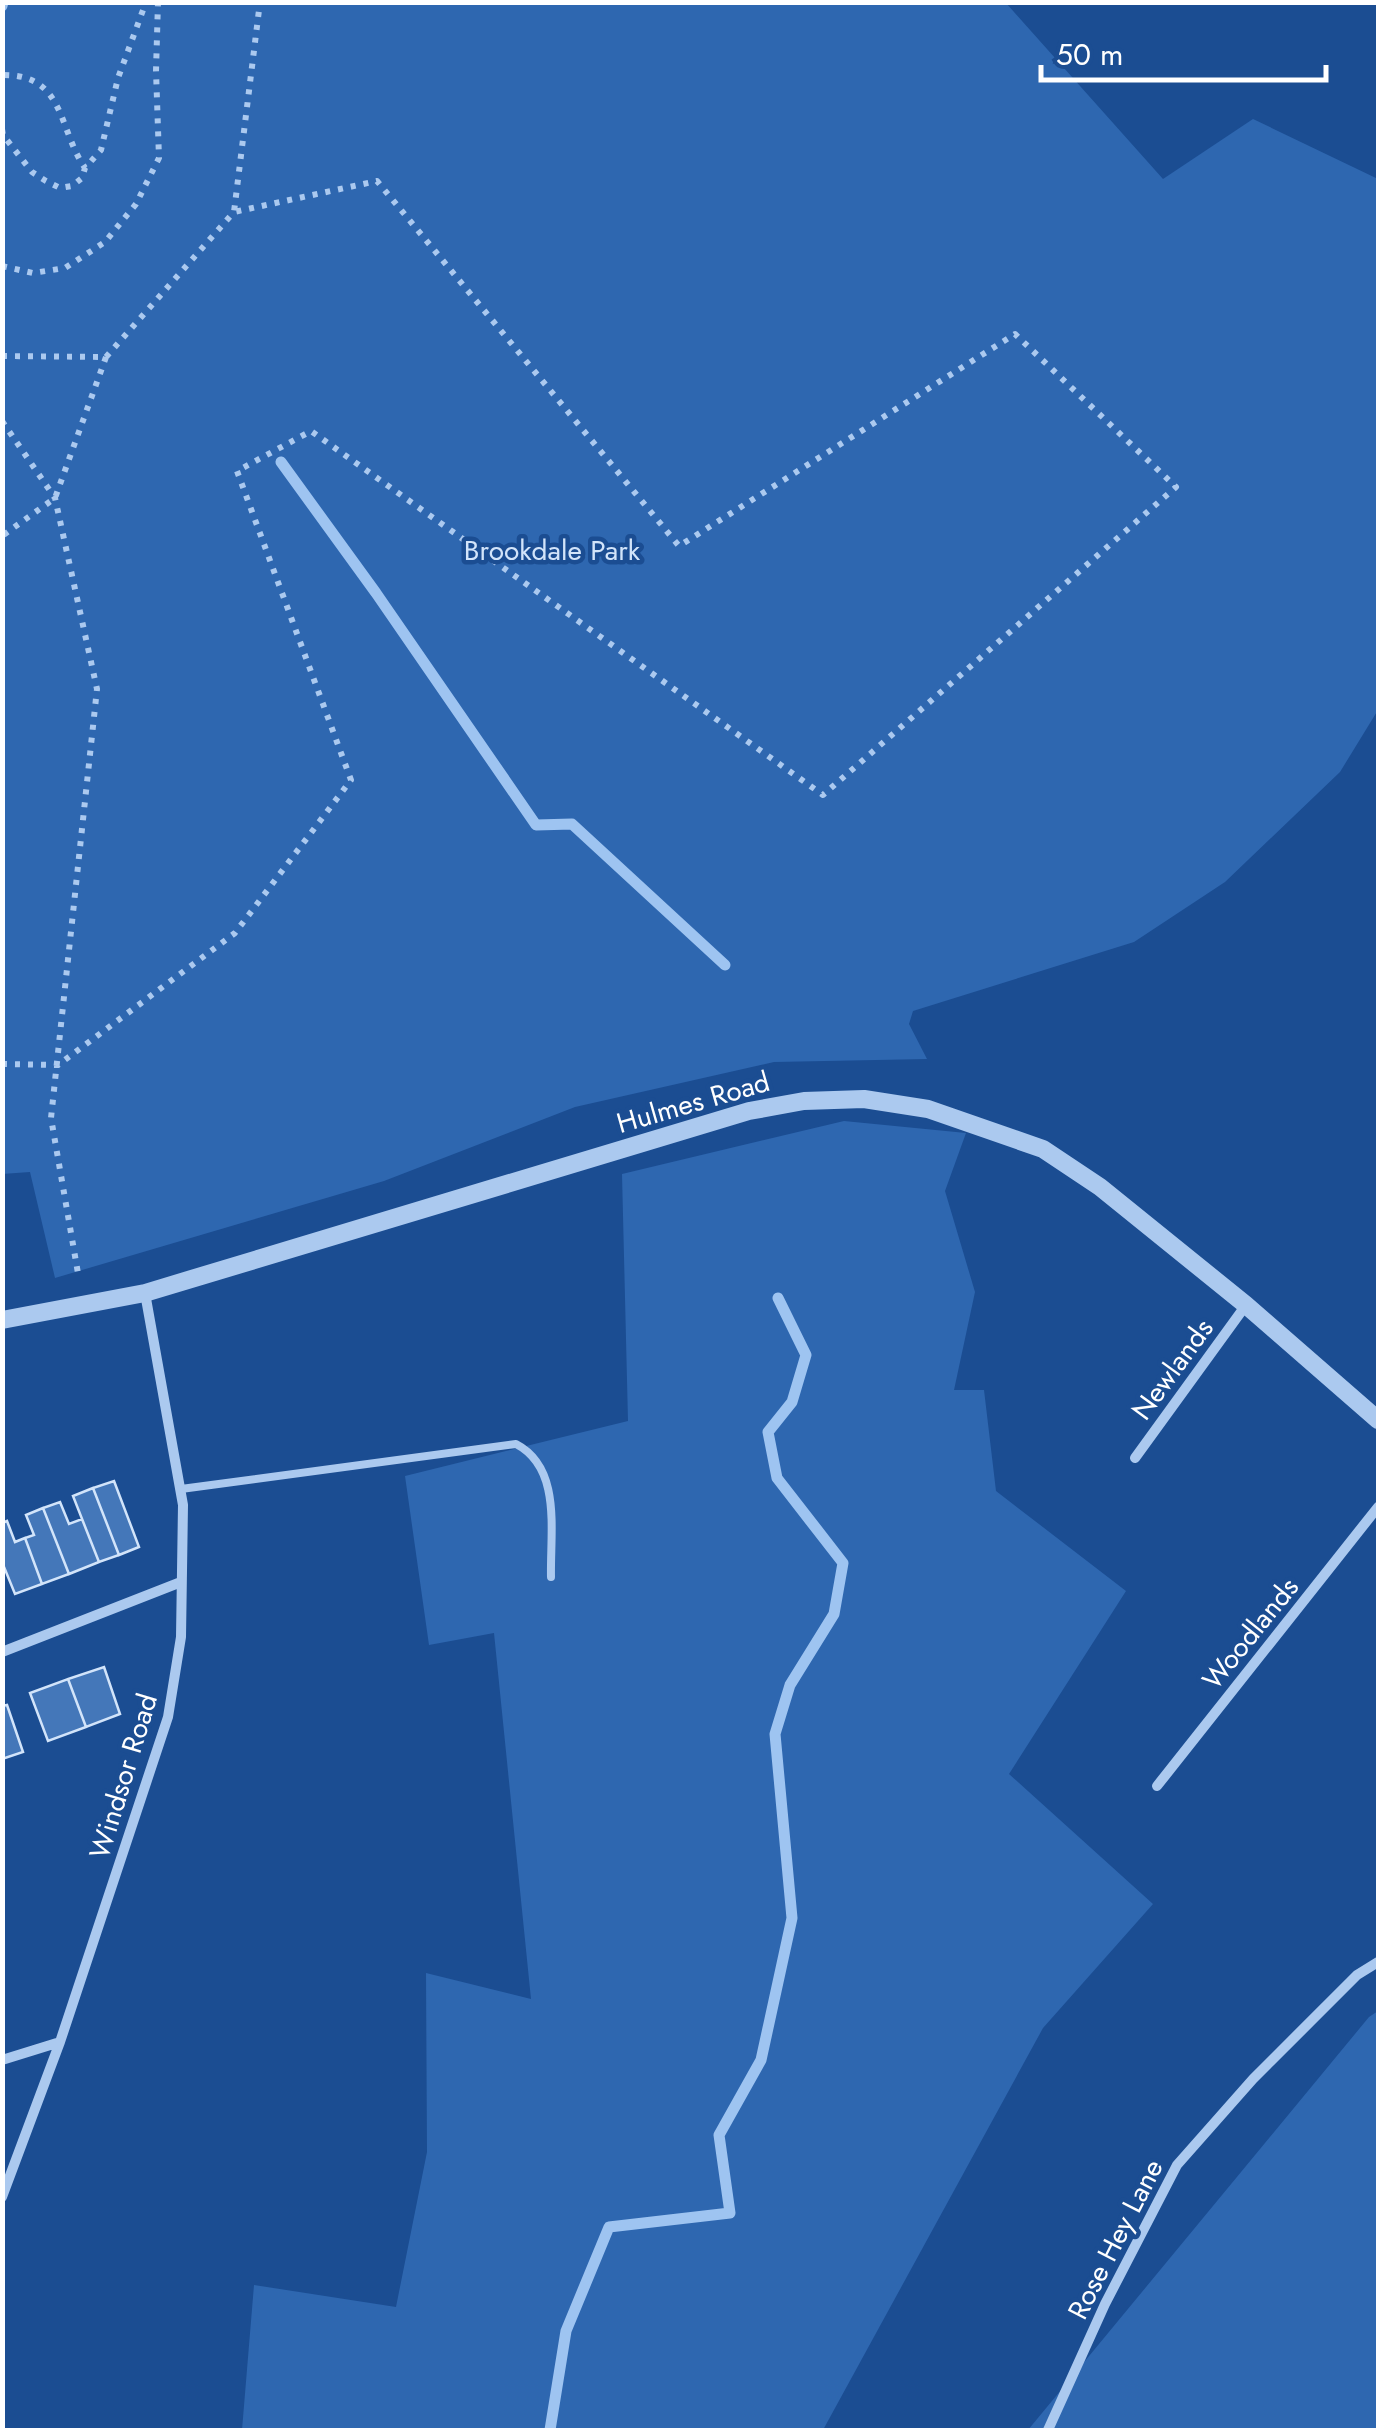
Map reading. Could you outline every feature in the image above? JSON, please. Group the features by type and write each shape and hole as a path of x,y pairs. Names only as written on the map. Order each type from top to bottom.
{"street":[{"name":"Hulmes Road","path":"2,1320 145,1293 749,1111 804,1101 864,1100 928,1109 1043,1149 1100,1188 1246,1305 1378,1420"},
{"name":"Windsor Road","path":"2,2197 60,2042 168,1717 182,1637 180,1489 145,1293"},
{"name":"Newlands","path":"1135,1458 1246,1305"},
{"name":"Woodlands","path":"1156,1786 1378,1507"},
{"path":"2,1652 182,1582"},
{"name":"Rose Hey Lane","path":"1048,2430 1105,2304 1177,2165 1253,2079 1358,1975 1378,1962"},
{"path":"2,2060 60,2042"}],"lane":[{"path":"180,1489 516,1444 532,1452 548,1479 551,1577"}],"path":[{"path":"2,129 32,172 60,188 72,186 82,178 85,168 101,150 118,78 146,2"},
{"path":"2,266 33,273 65,268 105,242 136,204 159,158 158,2"},
{"path":"2,536 55,498 106,358 234,212 260,2"},
{"path":"3,76 21,75 38,81 50,94 85,168"},
{"path":"2,1064 58,1065 236,932 351,780 236,471 311,431 823,795 1176,487 1015,334 679,546 377,181 234,212"},
{"path":"2,356 106,358"},
{"path":"2,421 55,498 97,689 50,1118 86,1306"}],"green space":[{"name":"Brookdale Park","path":"2,3 1006,3 1163,179 1253,119 1378,179 1378,710 1340,772 1225,882 1134,942 913,1011 909,1024 927,1059 774,1062 575,1107 384,1181 55,1278 30,1172 2,1174"},
{"path":"844,1121 966,1133 945,1191 975,1292 954,1390 984,1390 996,1491 1126,1591 1009,1774 1153,1904 1043,2028 823,2430 242,2430 254,2285 396,2307 427,2152 426,1973 531,1999 494,1633 429,1645 405,1476 628,1421 622,1174"},
{"path":"1378,2011 1378,2430 1028,2430 1369,2017"}],"building":[{"path":"114,1481 139,1547 119,1555 93,1488"},
{"path":"93,1488 119,1555 99,1562 73,1496"},
{"path":"60,1502 69,1524 82,1519 99,1562 69,1574 43,1508"},
{"path":"43,1508 69,1574 42,1584 25,1538 34,1535 26,1515"},
{"path":"7,1521 15,1542 25,1538 42,1584 15,1594 2,1562 2,1523"},
{"path":"104,1667 120,1714 86,1727 68,1679"},
{"path":"68,1679 86,1727 48,1741 30,1693"},
{"path":"7,1705 23,1752 2,1759 2,1706"}],"waterway":[{"path":"2,6 3,2"},
{"path":"281,462 536,825 572,824 725,965"},
{"path":"550,2430 566,2331 609,2227 730,2213 719,2135 761,2060 792,1918 775,1734 790,1685 834,1614 843,1563 777,1478 768,1432 792,1402 806,1355 778,1298"}]}
